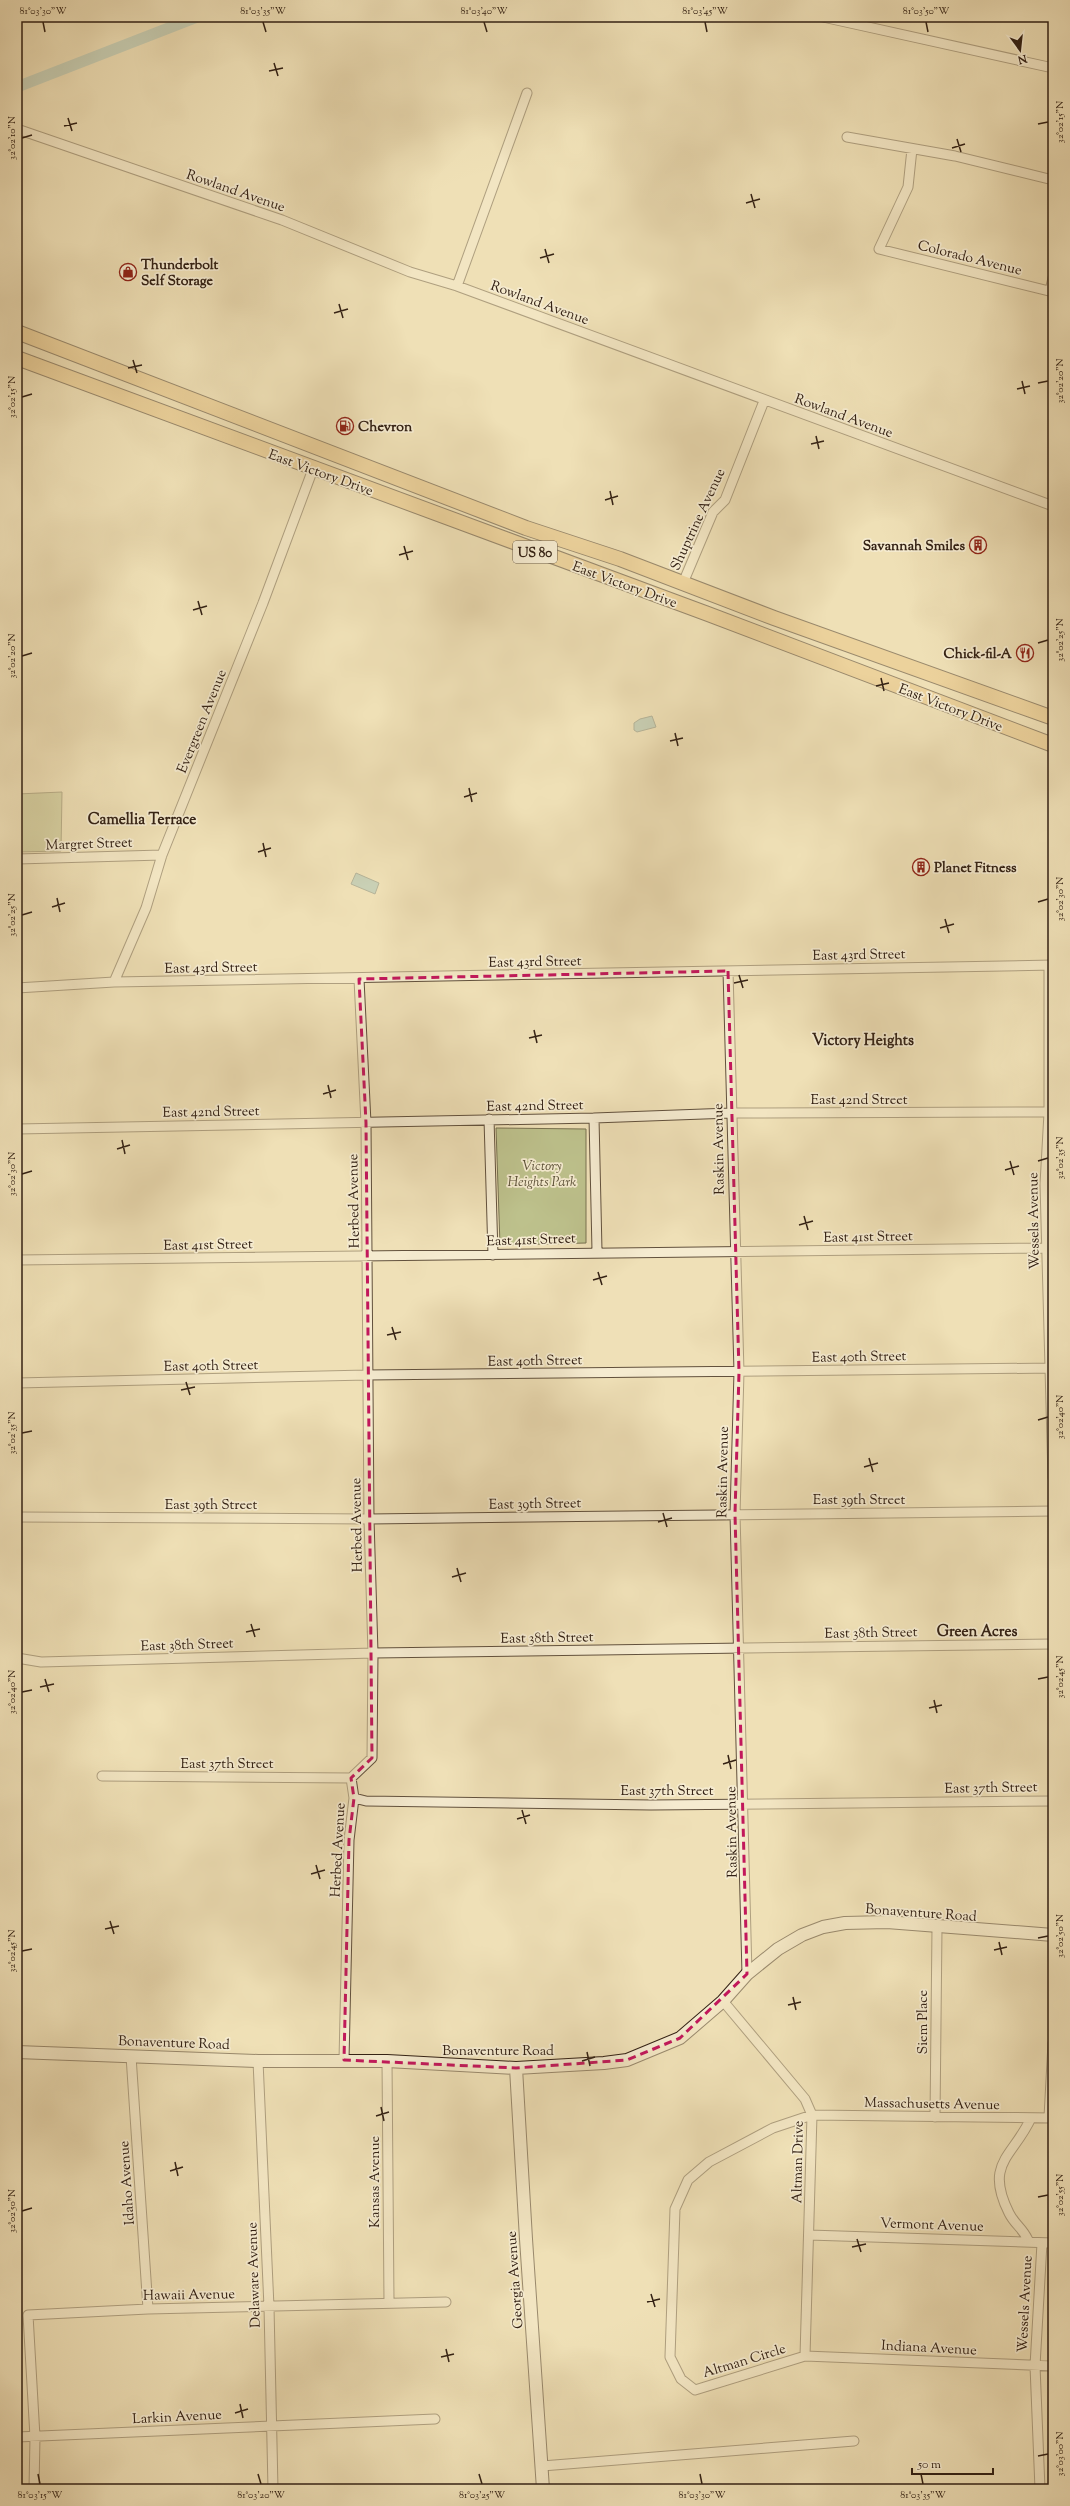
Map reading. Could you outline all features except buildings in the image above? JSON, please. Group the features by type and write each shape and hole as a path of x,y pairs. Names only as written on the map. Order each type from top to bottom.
{"main road":[{"name":"East Victory Drive","path":"17,332 526,528 620,559 774,618 1053,718"},
{"name":"East Victory Drive","path":"17,358 313,470 708,614 1053,745"},
{"path":"208,430 217,410"},
{"path":"520,546 526,528"}],"street":[{"path":"822,17 1053,68"},
{"path":"457,286 527,93"},
{"name":"Rowland Avenue","path":"17,128 282,220 410,272 457,286 764,401 1053,506"},
{"path":"847,137 955,156 1053,180"},
{"name":"Colorado Avenue","path":"912,149 908,187 879,249 1052,291"},
{"path":"1052,291 1053,278"},
{"name":"Shuptrine Avenue","path":"683,583 713,512 725,500 764,401"},
{"name":"Evergreen Avenue","path":"114,982 146,908 162,855 263,603 313,470"},
{"name":"Margret Street","path":"17,859 162,855"},
{"name":"East 43rd Street","path":"17,988 114,982 359,979 728,970 1051,965"},
{"name":"Wessels Avenue","path":"1051,965 1051,1112 1045,1184 1052,1368 1053,1478"},
{"name":"Raskin Avenue","path":"728,970 734,1251 739,1372 735,1514 740,1648 747,1974"},
{"name":"Herbed Avenue","path":"344,2060 349,1840 354,1798 351,1778 372,1758 373,1653 367,1376 368,1256 366,1123 359,979"},
{"name":"East 42nd Street","path":"17,1129 594,1118 731,1113 1051,1112"},
{"path":"594,1118 597,1251"},
{"path":"489,1119 494,1255"},
{"name":"East 41st Street","path":"17,1260 494,1255 597,1251 1047,1248"},
{"name":"East 40th Street","path":"17,1383 367,1376 1052,1368"},
{"name":"East 39th Street","path":"17,1517 369,1519 735,1514 1053,1512"},
{"name":"East 38th Street","path":"17,1658 42,1662 373,1653 1053,1644"},
{"name":"East 37th Street","path":"102,1776 351,1778"},
{"name":"East 37th Street","path":"354,1798 366,1801 389,1802 744,1804 1053,1801"},
{"name":"Bonaventure Road","path":"17,2052 258,2061 387,2061 516,2068 627,2060 680,2038 723,2000 747,1974 778,1949 802,1935 823,1927 845,1924 887,1922 937,1928 1053,1935"},
{"name":"Siem Place","path":"935,2117 937,1928"},
{"name":"Altman Drive","path":"723,2000 805,2099 812,2115 804,2356"},
{"path":"1051,2118 1053,2042"},
{"name":"Idaho Avenue","path":"131,2056 148,2309"},
{"name":"Delaware Avenue","path":"258,2061 269,2306 270,2425 273,2489"},
{"name":"Kansas Avenue","path":"387,2061 389,2302"},
{"name":"Georgia Avenue","path":"516,2068 544,2489"},
{"name":"Massachusetts Avenue","path":"812,2115 1051,2118"},
{"name":"Altman Circle","path":"804,2356 695,2390 681,2379 670,2357 673,2243 675,2209 688,2180 709,2162 744,2142 773,2128 812,2115"},
{"name":"Wessels Avenue","path":"1028,2240 1022,2228 1014,2223 1008,2211 999,2169 1008,2151 1023,2135 1031,2118"},
{"name":"Vermont Avenue","path":"809,2235 1028,2240 1042,2243 1053,2243"},
{"name":"Wessels Avenue","path":"1040,2489 1035,2366 1042,2243"},
{"name":"Hawaii Avenue","path":"34,2437 28,2315 148,2309 389,2302 446,2302"},
{"name":"Indiana Avenue","path":"804,2356 1053,2366"},
{"name":"Larkin Avenue","path":"17,2437 435,2419"},
{"path":"34,2437 34,2489"},
{"path":"542,2466 854,2441"}],"highlighted area":[{"path":"728,971 739,1372 735,1514 747,1974 680,2038 627,2060 516,2068 344,2060 349,1840 354,1798 351,1778 372,1758 366,1123 359,979"}],"green space":[{"path":"62,792 61,851 17,852 17,794"},
{"name":"Victory Heights Park","path":"496,1128 586,1129 586,1243 500,1245"}],"water":[{"path":"652,716 656,727 637,732 634,730 634,723 640,719"},
{"path":"356,873 379,883 375,894 351,884"}],"waterway":[{"path":"17,87 197,17"}],"place":[{"name":"Thunderbolt Self Storage","path":"128,272"},
{"name":"Chevron","path":"345,426"},
{"name":"Savannah Smiles","path":"978,545"},
{"name":"Chick-fil-A","path":"1025,653"},
{"name":"Planet Fitness","path":"921,867"}],"district":[{"name":"Camellia Terrace","path":"142,819"},
{"name":"Victory Heights","path":"863,1040"},
{"name":"Green Acres","path":"977,1631"}]}
